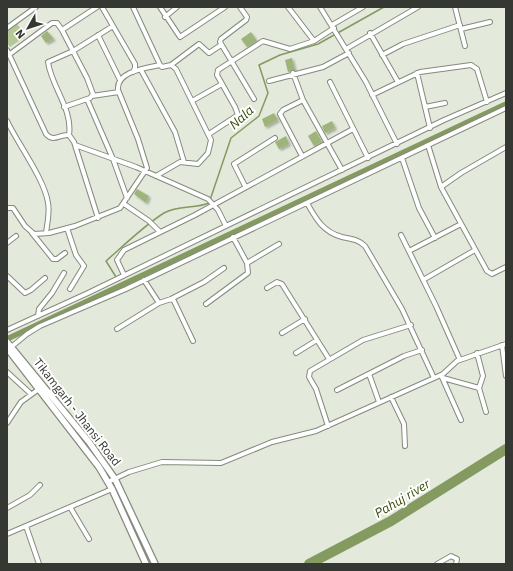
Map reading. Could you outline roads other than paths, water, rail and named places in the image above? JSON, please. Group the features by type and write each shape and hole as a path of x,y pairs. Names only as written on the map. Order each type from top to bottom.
{"street":[{"path":"7,28 36,7"},
{"path":"62,30 96,7"},
{"path":"102,7 135,64 134,72"},
{"path":"133,7 160,65"},
{"path":"160,7 165,17 179,36 182,37 219,9 225,7"},
{"path":"165,17 177,7"},
{"path":"240,7 247,18 219,41 254,99"},
{"path":"288,7 314,41"},
{"path":"209,134 238,115 217,72 231,61 263,41 290,49 314,41 363,7"},
{"path":"346,49 370,33 418,7"},
{"path":"455,7 465,46"},
{"path":"322,8 372,95 397,144"},
{"path":"382,55 403,44 460,27 490,22"},
{"path":"69,135 65,134 55,139 46,134 8,52 52,23 57,23 87,78 93,94 92,96"},
{"path":"98,218 75,145 69,135 70,128 64,107 48,62 73,51 113,26"},
{"path":"370,33 398,82"},
{"path":"31,232 38,235 67,228 114,212 124,204 147,168 119,92 118,87 120,80 98,36"},
{"path":"120,80 134,72 160,65 171,65 199,44 209,53 221,45"},
{"path":"269,81 323,67 349,54"},
{"path":"156,176 175,164 184,162 198,164 205,158 211,145 209,134 176,69 171,65"},
{"path":"372,95 417,73 474,66 479,71 487,102"},
{"path":"141,70 175,132 184,162"},
{"path":"417,73 430,128"},
{"path":"293,74 303,100 342,170"},
{"path":"330,82 368,158"},
{"path":"192,101 222,84"},
{"path":"64,107 92,96 119,92"},
{"path":"7,330 113,281 430,128 506,94"},
{"path":"87,99 113,159 127,198"},
{"path":"302,156 280,114 283,110 303,100"},
{"path":"425,107 445,103"},
{"path":"146,564 112,489 91,455 39,389 8,346 40,326 144,280 506,108"},
{"path":"7,121 42,184 47,196 49,204 46,233"},
{"path":"122,276 117,260 124,250 211,202 246,186 353,129"},
{"path":"246,186 234,164 275,138"},
{"path":"75,145 156,176 211,202 226,226"},
{"path":"428,145 441,187 490,273 492,274 506,268"},
{"path":"441,187 461,173 506,147"},
{"path":"402,158 419,208 435,238"},
{"path":"307,203 324,229 334,234 360,242 365,246 411,326 434,378"},
{"path":"124,204 149,221 159,231"},
{"path":"7,208 13,208 53,259 57,259 65,253"},
{"path":"409,251 461,224"},
{"path":"67,228 76,255 84,266 70,289"},
{"path":"401,235 460,360"},
{"path":"7,243 16,236"},
{"path":"206,304 245,277 249,269 233,237"},
{"path":"247,263 279,244"},
{"path":"423,280 476,250"},
{"path":"117,329 159,303 171,299 204,282 224,268"},
{"path":"38,316 39,309 52,293 64,273"},
{"path":"7,276 25,293 45,278"},
{"path":"144,280 159,303"},
{"path":"267,288 277,282 282,284 329,358"},
{"path":"171,299 175,303 193,341"},
{"path":"282,332 305,319"},
{"path":"328,426 316,389 308,374 315,367 329,358 363,340 411,326"},
{"path":"296,353 317,340"},
{"path":"108,482 162,462 221,463 272,442 316,431 391,396 442,376 460,360 504,344 506,376"},
{"name":"Tikamgarh - Jhansi Road","path":"8,346 89,442 114,479 155,562"},
{"path":"337,390 404,356 422,350"},
{"path":"477,353 483,376 479,388 486,412"},
{"path":"7,372 31,394"},
{"path":"369,374 379,402"},
{"path":"442,376 479,388"},
{"path":"442,376 461,420"},
{"path":"7,423 21,402 39,389"},
{"path":"391,396 404,424 405,446"},
{"path":"7,508 30,495 40,485"},
{"path":"7,534 112,489"},
{"path":"70,507 89,539"},
{"path":"26,526 39,564"},
{"path":"437,564 451,556 457,559 456,564"}],"waterway":[{"name":"Nala","path":"116,277 106,261 150,223 169,211 209,203 231,138 259,116 268,93 259,65 280,55 318,44 384,7"},
{"path":"7,339 506,104"},
{"name":"Pahuj river","path":"309,564 391,521 506,449"}]}
